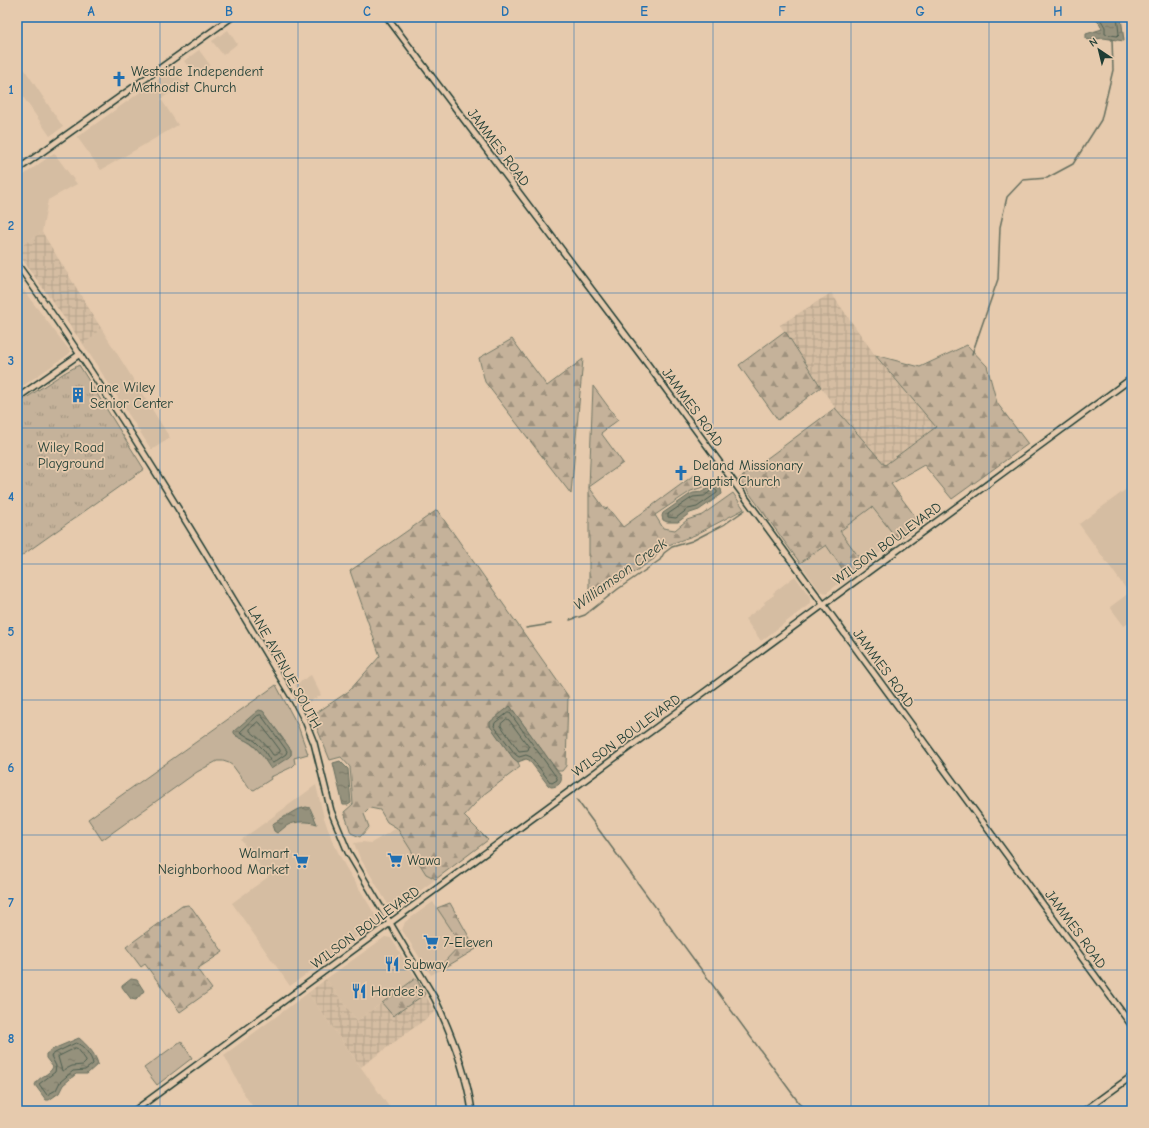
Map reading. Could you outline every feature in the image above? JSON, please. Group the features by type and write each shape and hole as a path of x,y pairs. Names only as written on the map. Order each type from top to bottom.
{"main road":[{"path":"17,170 232,17"},
{"name":"JAMMES ROAD","path":"386,17 629,340 1132,1026"},
{"name":"LANE AVENUE SOUTH","path":"17,264 80,354 176,505 295,702 314,743 331,811 343,842 435,999 444,1018 462,1066 472,1111"},
{"path":"17,398 80,354"},
{"name":"WILSON BOULEVARD","path":"134,1111 1132,378"},
{"path":"1084,1111 1132,1076"}],"shaded area":[{"path":"228,30 237,44 223,55 212,41"},
{"path":"199,50 210,65 195,75 184,61"},
{"path":"19,61 63,127 50,136 17,88 17,63"},
{"path":"173,69 184,83 161,99 178,125 101,170 77,137"},
{"path":"54,153 77,184 48,200 42,232 17,249 17,180"},
{"path":"42,232 101,328 97,331 96,335 83,344 17,252 17,249"},
{"path":"17,282 70,351 69,354 17,390"},
{"path":"831,293 875,355 937,427 884,465 835,408 780,325"},
{"path":"101,328 170,438 153,449 151,449 83,344 95,335"},
{"path":"1132,485 1132,620 1124,626 1110,607 1129,593 1079,524"},
{"path":"872,507 898,540 864,564 840,531"},
{"path":"826,545 848,577 826,593 820,591 800,563"},
{"path":"795,576 810,597 811,603 761,641 745,619 765,604 764,602 774,595 773,593"},
{"path":"311,675 321,695 306,704 295,685"},
{"path":"316,785 324,818 332,840 345,866 377,920 375,924 290,986 232,903 268,877 241,840"},
{"path":"397,828 426,874 436,879 398,907 394,908 389,906 359,856 354,843 371,843"},
{"path":"433,902 461,944 444,961 446,967 431,975 402,930 405,922"},
{"path":"385,937 391,938 416,978 357,1021 326,979"},
{"path":"326,979 357,1021 382,1003 393,1015 425,994 435,1012 361,1067 308,993"},
{"path":"308,993 392,1111 256,1111 246,1097 224,1055"}],"green space":[{"path":"785,331 821,387 778,420 739,365"},
{"path":"512,339 547,386 583,359 571,494 485,382 479,358"},
{"path":"967,345 987,366 997,403 1028,444 952,499 924,465 891,484 920,523 898,540 872,507 840,531 864,564 848,577 826,545 800,563 739,479 835,408 885,465 936,427 875,355 920,367"},
{"name":"Wiley Road Playground","path":"79,365 144,469 17,559 17,404 64,373"},
{"path":"593,386 618,420 601,433 623,463 589,487"},
{"path":"694,475 703,487 691,491 655,515 663,528 675,530 687,520 702,515 733,493 744,509 695,535 671,544 659,551 654,559 589,602 589,487 605,509 608,508 623,527"},
{"path":"437,510 568,696 566,766 562,771 557,771 510,706 490,726 513,758 518,762 520,767 483,795 464,816 488,840 436,879 426,874 397,828 387,822 380,810 370,808 364,814 369,827 360,837 351,833 344,812 353,804 350,767 341,757 330,760 312,716 349,691 380,656 350,571"},
{"path":"276,685 298,726 308,754 294,758 295,764 292,767 270,777 271,779 254,790 249,788 233,766 223,761 217,761 197,772 102,840 88,819","holes":["263,711 291,750 291,755 268,764 255,747 236,736"]},
{"path":"450,903 476,949 446,967 444,962 461,944 437,908"},
{"path":"188,905 192,908 223,952 197,969 212,989 180,1012 145,964 141,967 126,947 182,906"},
{"path":"416,978 425,994 393,1016 382,1003"},
{"path":"181,1041 192,1058 157,1085 144,1068"}],"water":[{"path":"1093,17 1121,17 1124,41 1103,38 1086,39 1086,34 1102,29 1100,24"},
{"path":"715,484 721,489 722,494 699,510 690,513 678,522 667,522 663,520 663,513 689,495 702,492"},
{"path":"510,706 561,776 561,781 557,785 551,787 548,785 529,760 526,759 518,762 513,758 490,726 490,722"},
{"path":"259,710 263,711 291,750 291,755 289,757 271,769 261,754 251,743 238,737 234,733 234,731"},
{"path":"340,761 348,769 351,803 348,805 343,805 333,763"},
{"path":"306,807 310,808 317,824 298,822 288,825 277,833 274,831 272,825 274,823 296,810"},
{"path":"131,979 137,980 144,991 136,1000 131,999 122,987"},
{"path":"79,1038 88,1046 98,1064 87,1074 76,1074 63,1085 59,1093 49,1100 46,1100 35,1085 36,1082 53,1067 46,1058 46,1054 53,1049"}],"waterway":[{"name":"Williamson Creek","path":"972,354 998,279 1000,227 1007,197 1023,180 1047,178 1073,164 1101,120 1113,70 1112,39"},
{"name":"Williamson Creek","path":"570,620 585,615 618,589 660,560 664,553 672,547 692,541 725,524 745,510"},
{"name":"Williamson Creek","path":"526,628 551,624"},
{"path":"577,800 805,1111"}],"place":[{"name":"Westside Independent Methodist Church","path":"119,79"},
{"name":"Lane Wiley Senior Center","path":"78,395"},
{"name":"Deland Missionary Baptist Church","path":"681,473"},
{"name":"Wawa","path":"395,860"},
{"name":"Walmart Neighborhood Market","path":"301,861"},
{"name":"7-Eleven","path":"431,942"},
{"name":"Subway","path":"392,964"},
{"name":"Hardee's","path":"359,991"}]}
